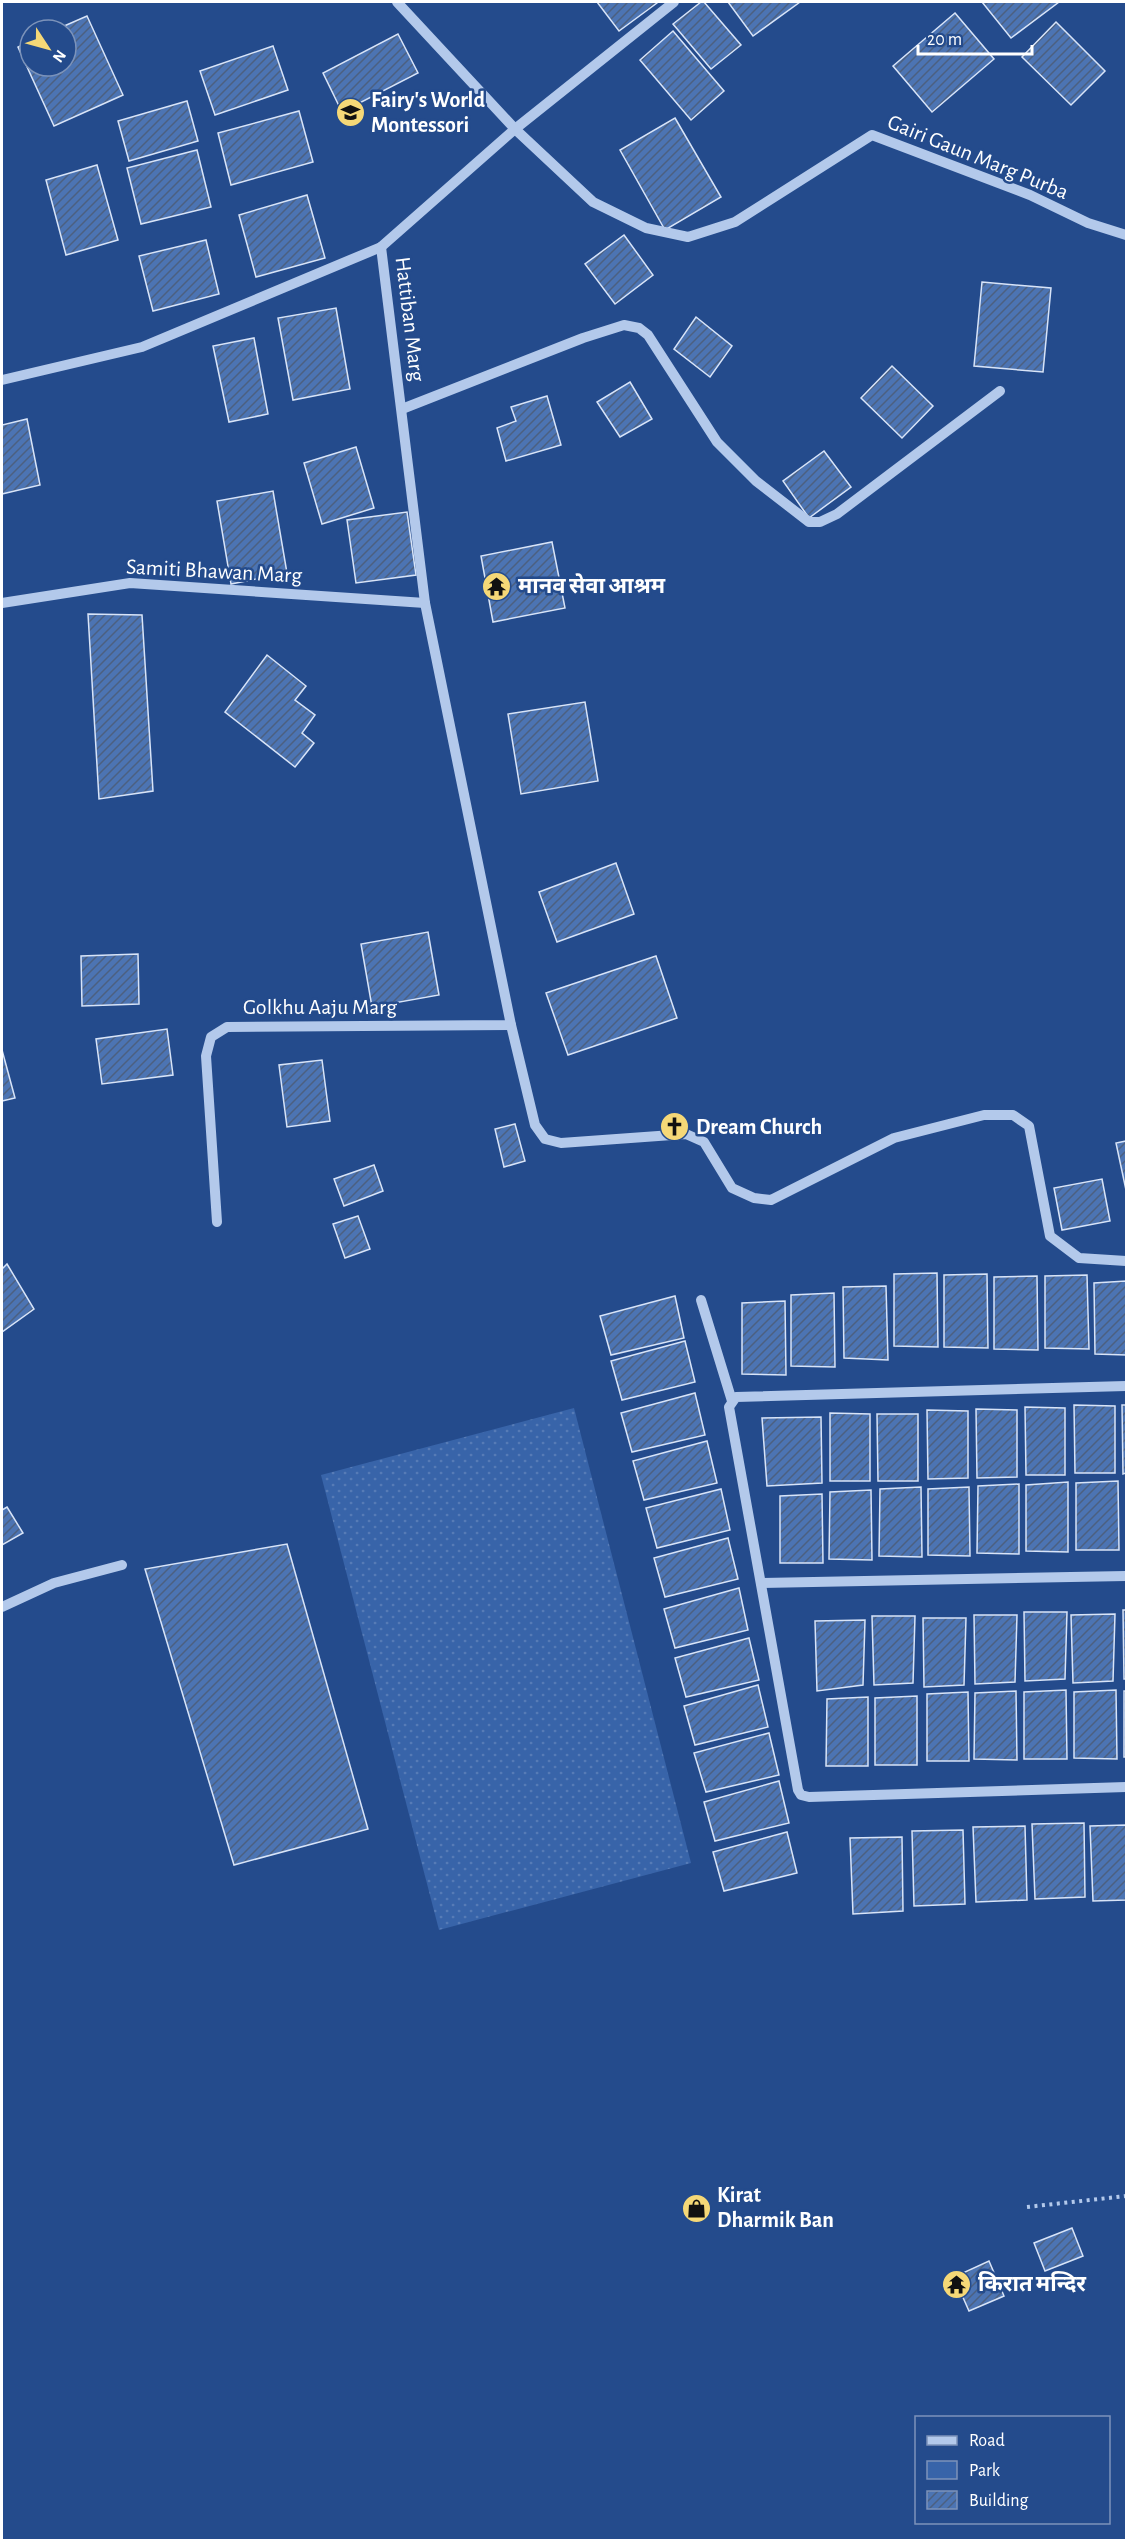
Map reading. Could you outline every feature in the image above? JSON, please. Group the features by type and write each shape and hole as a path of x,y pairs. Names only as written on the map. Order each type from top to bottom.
{"street":[{"path":"398,2 515,129"},
{"name":"Hattiban Marg","path":"425,603 381,247 515,129 674,2"},
{"name":"Gairi Gaun Marg Purba","path":"515,129 593,202 646,228 688,237 735,222 872,135 1030,195 1088,223 1126,235"},
{"path":"2,381 142,347 381,247"},
{"path":"402,409 583,338 624,325 639,328 648,335 717,442 756,481 809,522 820,522 837,514 1000,391"},
{"name":"Samiti Bhawan Marg","path":"2,603 130,583 425,603"},
{"path":"425,603 511,1025 535,1125 545,1139 561,1143 686,1134 704,1142 732,1188 754,1198 771,1200 894,1138 984,1115 1013,1115 1029,1126 1050,1236 1079,1258 1126,1261"},
{"name":"Golkhu Aaju Marg","path":"217,1222 206,1056 211,1037 227,1027 511,1025"},
{"path":"701,1300 732,1401"},
{"path":"1126,1386 736,1396 729,1407 798,1790 801,1795 809,1797 1126,1786"},
{"path":"2,1607 54,1582 122,1565"},
{"path":"761,1583 1126,1576"}],"path":[{"path":"1027,2207 1126,2196"}],"green space":[{"path":"574,1408 691,1863 439,1930 321,1475"}],"building":[{"path":"597,2 656,2 657,3 619,31"},
{"path":"704,2 741,45 711,69 673,24"},
{"path":"728,2 800,2 753,36"},
{"path":"982,2 1059,2 1011,38"},
{"path":"955,13 994,59 932,112 893,66"},
{"path":"87,16 123,95 54,126 32,78 78,78 78,20"},
{"path":"1056,22 1105,71 1071,105 1022,57"},
{"path":"673,31 724,91 691,120 640,60"},
{"path":"398,34 418,73 342,112 323,73"},
{"path":"273,46 288,90 215,115 200,71"},
{"path":"187,101 198,141 129,161 118,121"},
{"path":"299,111 313,162 231,185 218,133"},
{"path":"675,118 721,197 665,230 620,150"},
{"path":"197,150 211,207 141,224 127,168"},
{"path":"97,165 118,240 66,255 46,180"},
{"path":"307,195 325,258 256,277 239,215"},
{"path":"624,235 653,275 615,304 585,264"},
{"path":"206,240 219,294 153,311 139,256"},
{"path":"982,282 1051,288 1043,372 974,366"},
{"path":"336,308 350,389 293,400 278,318"},
{"path":"696,317 732,346 710,377 674,349"},
{"path":"254,338 268,414 229,422 213,346"},
{"path":"892,366 933,406 902,438 861,398"},
{"path":"630,382 652,419 620,437 597,402"},
{"path":"547,396 561,445 506,461 497,428 516,421 511,407"},
{"path":"27,419 40,485 2,494 2,425"},
{"path":"356,447 374,508 322,524 304,463"},
{"path":"824,451 851,487 809,518 783,481"},
{"path":"273,491 287,573 231,584 217,501"},
{"path":"407,512 416,575 356,583 347,520"},
{"path":"552,542 565,608 493,622 481,556"},
{"path":"88,614 142,615 153,791 99,799"},
{"path":"267,655 306,686 295,700 315,715 302,733 314,743 295,767 225,712"},
{"path":"585,702 598,781 521,794 508,714"},
{"path":"616,863 634,914 557,942 539,892"},
{"path":"428,932 439,995 372,1007 361,944"},
{"path":"138,954 139,1004 82,1006 81,956"},
{"path":"656,956 677,1018 568,1055 546,993"},
{"path":"167,1029 173,1075 102,1084 96,1039"},
{"path":"2,1050 15,1098 2,1101"},
{"path":"322,1060 330,1121 287,1127 279,1065"},
{"path":"515,1124 525,1161 504,1167 495,1129"},
{"path":"1126,1141 1126,1190 1116,1143"},
{"path":"374,1165 383,1191 344,1206 334,1179"},
{"path":"1102,1179 1110,1221 1062,1230 1054,1188"},
{"path":"358,1216 370,1249 345,1258 333,1224"},
{"path":"7,1264 34,1309 2,1332 2,1269"},
{"path":"937,1273 938,1347 894,1346 894,1274"},
{"path":"987,1274 988,1348 944,1347 944,1275"},
{"path":"1087,1275 1089,1349 1045,1348 1045,1276"},
{"path":"1037,1276 1038,1350 994,1349 994,1277"},
{"path":"1126,1281 1126,1355 1095,1354 1094,1283"},
{"path":"886,1286 888,1360 844,1358 843,1287"},
{"path":"834,1293 835,1367 791,1366 791,1295"},
{"path":"675,1296 684,1338 611,1355 600,1316"},
{"path":"785,1301 786,1375 742,1374 742,1303"},
{"path":"685,1341 695,1382 622,1400 611,1361"},
{"path":"695,1393 705,1435 632,1452 621,1413"},
{"path":"1074,1405 1115,1406 1115,1473 1075,1473"},
{"path":"1122,1405 1126,1405 1126,1473 1123,1474"},
{"path":"1025,1407 1065,1408 1065,1475 1026,1475"},
{"path":"976,1409 1017,1410 1017,1477 977,1478"},
{"path":"927,1410 968,1411 968,1478 928,1479"},
{"path":"830,1413 870,1414 870,1481 830,1481"},
{"path":"877,1414 918,1414 918,1481 878,1481"},
{"path":"821,1417 822,1483 767,1486 762,1418"},
{"path":"707,1441 717,1483 644,1500 633,1461"},
{"path":"1118,1481 1119,1550 1076,1550 1076,1483"},
{"path":"1068,1482 1068,1552 1026,1551 1026,1485"},
{"path":"1019,1484 1019,1554 977,1553 978,1486"},
{"path":"921,1487 922,1557 879,1556 880,1489"},
{"path":"969,1487 970,1556 928,1555 928,1489"},
{"path":"721,1489 730,1530 657,1548 646,1508"},
{"path":"871,1490 872,1560 829,1559 830,1492"},
{"path":"822,1494 823,1563 780,1563 780,1496"},
{"path":"7,1507 23,1533 2,1545 2,1510"},
{"path":"728,1538 738,1579 665,1597 654,1558"},
{"path":"287,1544 368,1829 234,1865 145,1569"},
{"path":"739,1588 748,1630 675,1648 664,1609"},
{"path":"1123,1610 1126,1610 1126,1679 1124,1679"},
{"path":"1024,1612 1067,1612 1065,1679 1025,1681"},
{"path":"1115,1614 1113,1681 1073,1683 1071,1615"},
{"path":"974,1615 1017,1615 1015,1682 975,1684"},
{"path":"872,1616 915,1616 913,1683 874,1685"},
{"path":"923,1618 966,1618 964,1685 924,1687"},
{"path":"865,1620 863,1685 817,1691 815,1621"},
{"path":"749,1638 759,1680 686,1697 675,1658"},
{"path":"758,1685 768,1727 695,1745 684,1706"},
{"path":"1066,1690 1067,1759 1024,1759 1024,1692"},
{"path":"1116,1690 1117,1759 1074,1758 1074,1692"},
{"path":"1016,1691 1017,1760 974,1759 975,1693"},
{"path":"1124,1691 1126,1691 1126,1757 1124,1757"},
{"path":"968,1692 969,1761 927,1761 927,1694"},
{"path":"917,1696 917,1765 875,1765 875,1698"},
{"path":"868,1697 868,1766 826,1766 827,1699"},
{"path":"769,1733 779,1775 706,1792 694,1753"},
{"path":"779,1781 789,1823 715,1841 704,1802"},
{"path":"1084,1823 1085,1897 1035,1899 1032,1824"},
{"path":"1126,1825 1126,1900 1093,1901 1090,1826"},
{"path":"1025,1826 1027,1900 976,1902 973,1827"},
{"path":"963,1830 965,1904 914,1906 912,1831"},
{"path":"787,1832 797,1873 724,1891 713,1852"},
{"path":"902,1837 903,1911 853,1914 850,1838"},
{"path":"1072,2228 1083,2256 1045,2271 1034,2243"},
{"path":"989,2261 1004,2296 969,2311 954,2277"}],"place":[{"name":"Fairy's World Montessori","path":"350,113"},
{"name":"मानव सेवा आश्रम","path":"497,586"},
{"name":"Dream Church","path":"675,1127"},
{"name":"Kirat Dharmik Ban","path":"696,2208"},
{"name":"किरात मन्दिर","path":"957,2284"}]}
